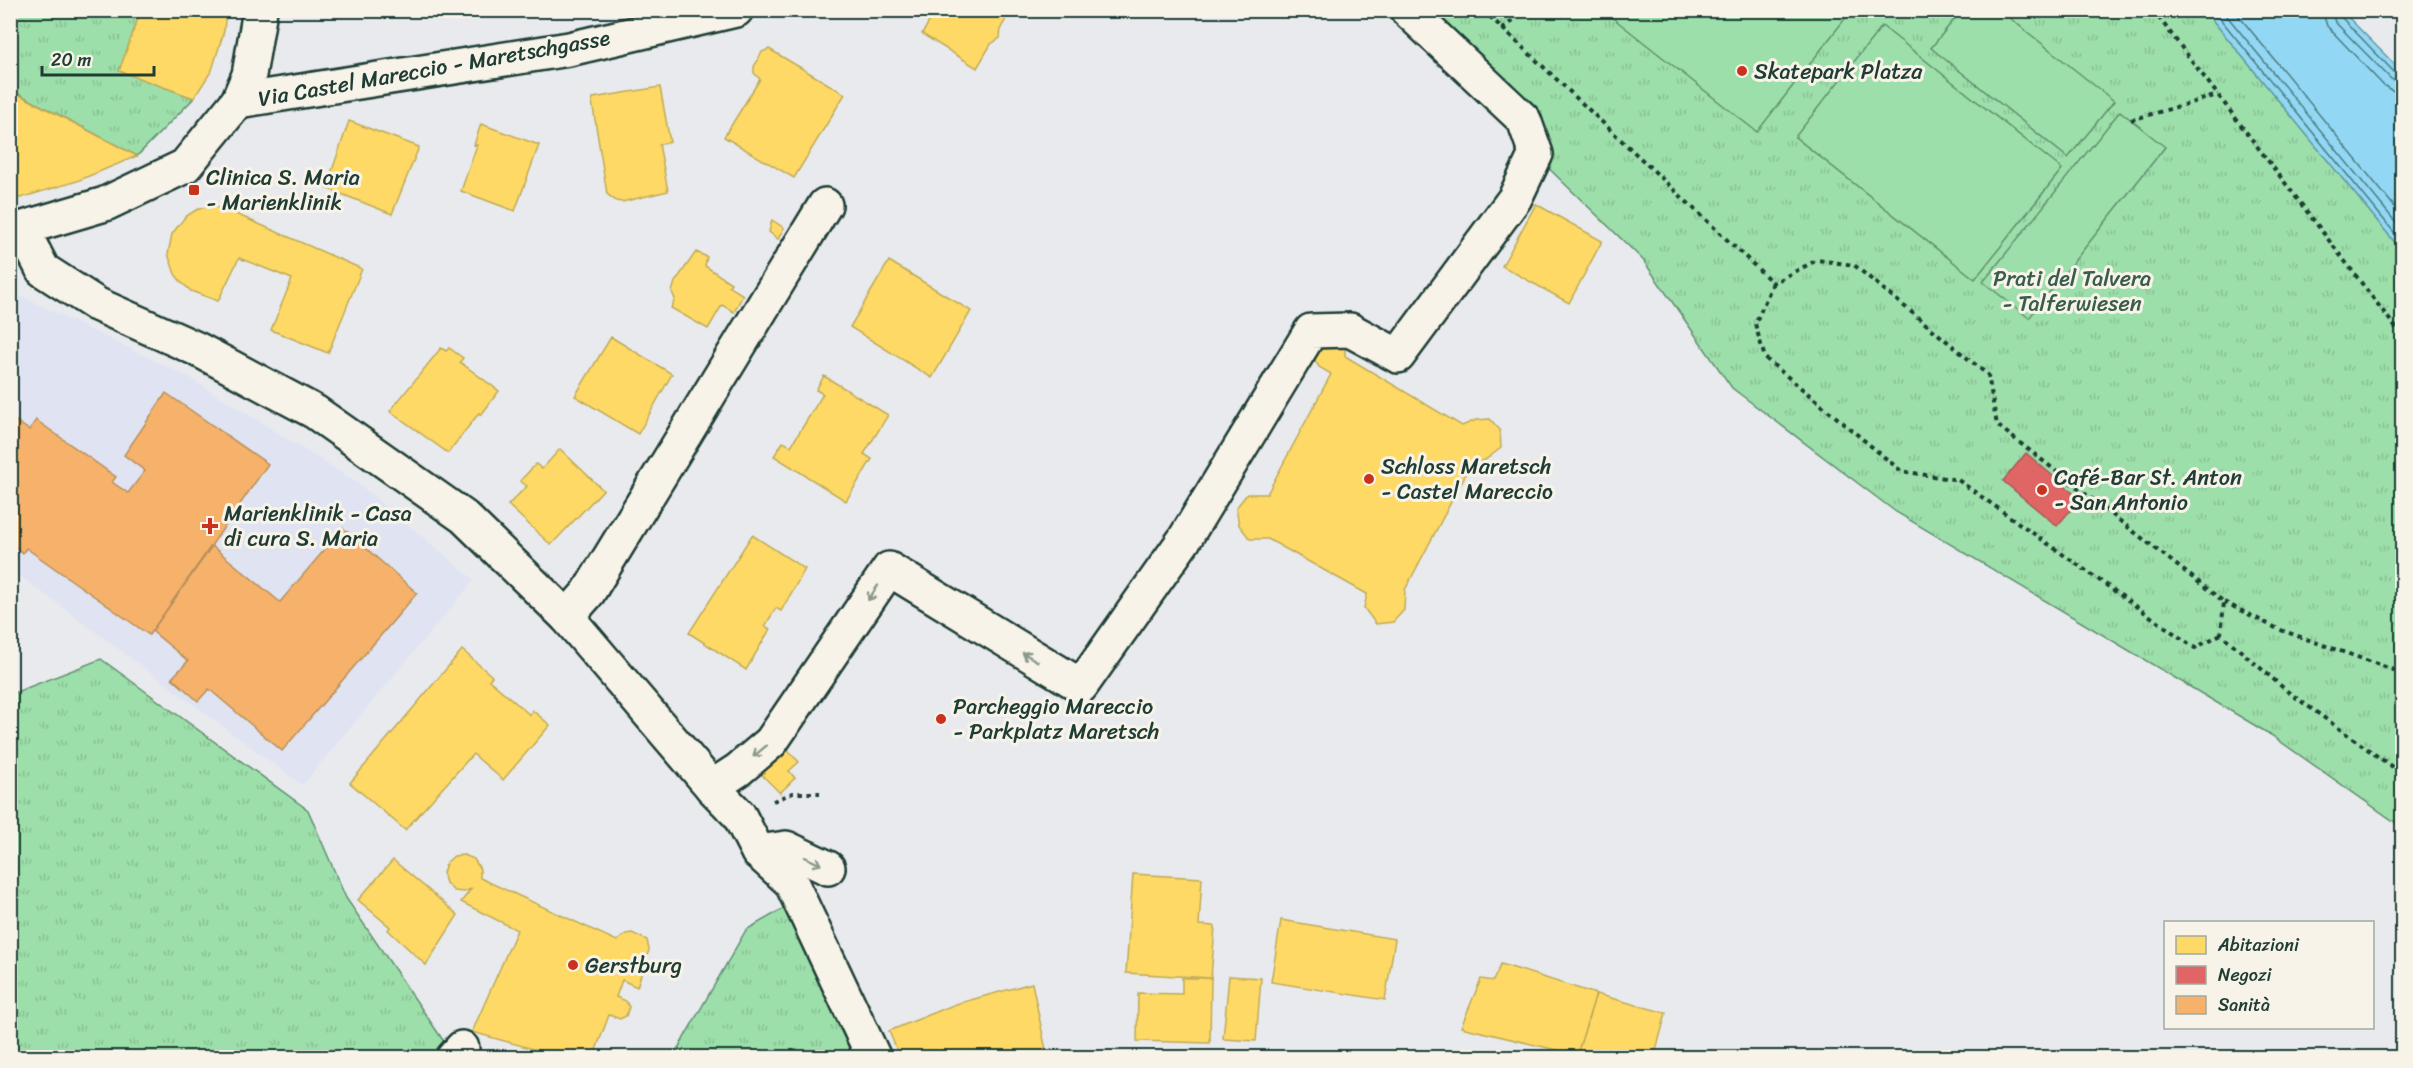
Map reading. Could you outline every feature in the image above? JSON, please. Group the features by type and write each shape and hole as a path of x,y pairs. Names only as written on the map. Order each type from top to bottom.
{"street":[{"path":"260,10 249,75 238,101 185,166 105,204 16,231 43,270 96,304 197,350 315,412 455,511 567,617 712,787 739,815 758,852 791,882 874,1058"},
{"name":"Via Castel Mareccio - Maretschgasse","path":"238,101 569,49 736,10"},
{"path":"712,787 738,770 771,742 889,569 995,636 1081,686 1184,540 1311,331 1350,330 1398,356 1515,198 1536,154 1524,120 1407,10"},
{"path":"567,617 588,593 825,206"},
{"path":"758,852 786,848 828,868"}],"path":[{"path":"1483,10 1773,283"},
{"path":"1502,29 1526,10"},
{"path":"2153,10 2403,336"},
{"path":"2131,120 2218,95"},
{"path":"2221,634 2195,648 1958,480 1901,471 1765,358 1755,324 1773,283 1817,260 1854,265 1988,375 1998,425 2224,602 2278,629 2403,673"},
{"path":"2221,634 2224,602"},
{"path":"2221,634 2287,691 2403,774"},
{"path":"739,815 793,793 820,793"}],"shaded area":[{"name":"Marienklinik - Casa di cura S. Maria","path":"10,291 190,378 357,483 474,580 302,785 11,569"}],"green space":[{"name":"Skatepark Platza","path":"1604,10 1851,11 1757,132"},
{"path":"10,11 141,11 120,71 194,98 137,156 11,90"},
{"name":"Prati del Talvera - Talferwiesen","path":"1387,11 2205,11 2402,251 2402,827 2271,735 1896,512 1732,388 1643,260"},
{"path":"1961,11 2001,11 2114,101 2068,158 1931,48"},
{"path":"1882,26 2062,169 1975,279 1795,137"},
{"path":"2120,111 2165,147 2029,318 1983,282"},
{"path":"101,659 308,810 346,898 447,1046 437,1058 11,1058 11,694"},
{"path":"786,907 853,1057 673,1057 746,930"}],"water":[{"path":"2205,11 2342,11 2402,72 2402,251"}],"building: Abitazioni":[{"path":"141,10 226,10 224,31 212,70 194,98 119,71"},
{"path":"341,10 426,10 358,15"},
{"path":"936,10 1011,10 1001,28 1000,38 991,44 977,68 922,34"},
{"path":"769,49 845,94 794,178 724,137 760,79 754,73 754,67 762,52"},
{"path":"660,87 670,142 659,144 668,191 622,202 616,201 607,194 593,98"},
{"path":"10,90 137,156 77,181 10,201"},
{"path":"349,121 419,147 392,214 326,188"},
{"path":"481,124 539,145 515,211 461,191 477,145 474,145"},
{"path":"1536,204 1602,241 1569,303 1502,266"},
{"path":"206,207 229,211 362,269 328,353 271,330 292,279 239,258 218,301 191,291 181,282 175,274 168,254 172,234 185,217"},
{"path":"772,220 784,228 778,239 769,232"},
{"path":"696,252 707,257 705,266 731,283 729,286 743,295 734,312 722,305 708,329 671,308 675,299 672,292 675,282"},
{"path":"889,261 971,311 932,378 850,327"},
{"name":"Schloss Maretsch - Castel Mareccio","path":"1332,334 1345,343 1345,356 1462,426 1476,420 1490,419 1500,430 1501,448 1485,460 1471,464 1405,590 1404,610 1393,622 1376,624 1364,608 1367,594 1268,539 1250,539 1239,525 1236,508 1247,494 1267,494 1331,374 1319,367 1311,354"},
{"path":"611,337 672,374 638,434 575,396"},
{"path":"441,348 446,351 449,348 463,358 460,362 499,391 448,453 390,411"},
{"path":"824,376 888,415 864,454 872,459 846,501 774,456 783,442 791,446 823,394 816,390"},
{"path":"560,449 603,490 551,545 508,505 527,486 520,481 536,464 542,469"},
{"path":"752,535 805,569 781,611 776,608 765,626 770,629 746,670 689,633"},
{"path":"462,650 492,676 489,680 530,715 532,710 550,725 503,780 473,754 405,830 350,783"},
{"path":"780,743 799,762 789,771 795,778 780,793 756,769"},
{"name":"Gerstburg","path":"464,855 474,859 480,869 480,878 617,941 626,934 632,933 647,940 649,950 637,987 622,980 616,997 626,1001 629,1007 626,1016 620,1019 609,1015 593,1058 566,1058 472,1032 517,930 461,902 471,889 464,892 454,891 446,883 443,873 446,863 454,856"},
{"path":"393,860 458,915 426,965 388,930 390,927 358,900"},
{"path":"1133,874 1202,878 1199,925 1215,926 1211,978 1126,973"},
{"path":"1281,920 1395,939 1385,1000 1271,982"},
{"path":"1501,964 1596,994 1577,1055 1461,1027 1481,979 1493,981"},
{"path":"1229,976 1261,978 1256,1041 1223,1039"},
{"path":"1182,978 1211,978 1210,1043 1137,1041 1138,993 1182,994"},
{"path":"1032,983 1047,1055 1040,1058 900,1058 889,1031 956,1004"},
{"path":"1596,994 1666,1013 1654,1058 1576,1058"}],"building: Negozi":[{"name":"Café-Bar St. Anton - San Antonio","path":"2026,453 2080,499 2057,526 2003,481"}],"building: Sanità":[{"path":"166,393 268,464 149,635 26,548 23,553 10,543 10,417 29,430 36,420 116,477 112,482 128,493 145,471 124,455"},
{"path":"343,528 417,593 282,751 209,689 198,701 172,678 188,661 152,631 212,546 280,602"}],"place":[{"name":"Skatepark Platza","path":"1742,71"},
{"name":"Clinica S. Maria - Marienklinik","path":"194,190"},
{"name":"Schloss Maretsch - Castel Mareccio","path":"1369,479"},
{"name":"Café-Bar St. Anton - San Antonio","path":"2042,490"},
{"name":"Marienklinik - Casa di cura S. Maria","path":"210,526"},
{"name":"Parcheggio Mareccio - Parkplatz Maretsch","path":"941,719"},
{"name":"Gerstburg","path":"573,965"}]}
